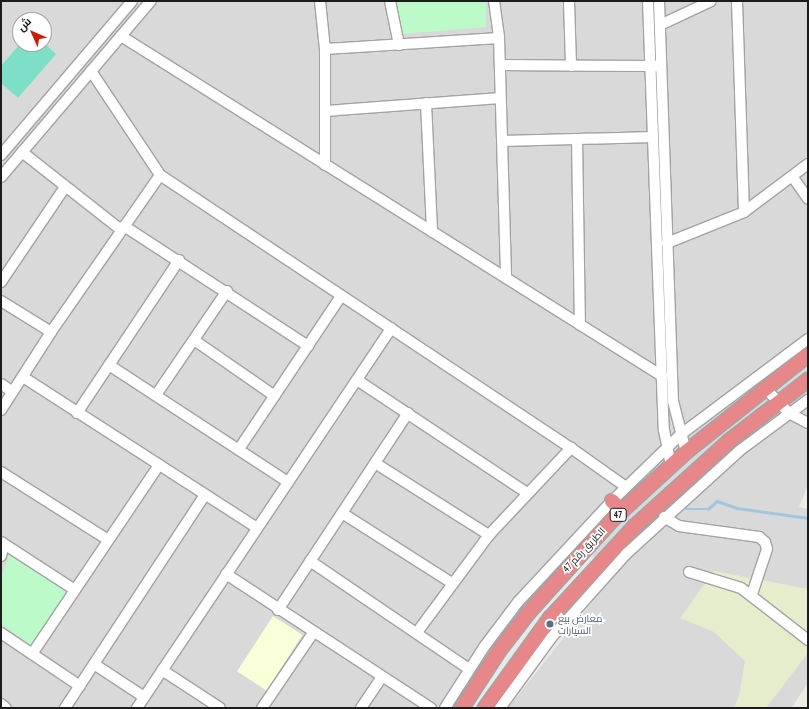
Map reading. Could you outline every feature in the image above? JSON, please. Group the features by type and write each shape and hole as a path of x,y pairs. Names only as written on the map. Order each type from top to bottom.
{"highway":[{"name":"الطريق رقم 47","path":"462,708 499,651 529,612 622,511 686,452 765,388 808,356"},
{"name":"الطريق رقم 47","path":"485,708 550,618 621,549 696,468 777,402 808,380"},
{"path":"612,501 622,511"}],"street":[{"path":"1,155 132,1"},
{"path":"1,177 151,1"},
{"path":"320,1 324,49 325,165"},
{"path":"390,1 399,45"},
{"path":"494,1 499,38 506,278"},
{"path":"569,1 571,66"},
{"path":"648,1 662,376 667,447 672,465"},
{"path":"659,1 673,401 680,435 686,452"},
{"path":"660,25 711,1"},
{"path":"737,1 744,212"},
{"path":"121,36 662,376"},
{"path":"324,49 499,38"},
{"path":"500,64 661,66"},
{"path":"91,71 160,175 571,448 626,487"},
{"path":"325,111 501,98"},
{"path":"426,103 432,232"},
{"path":"502,141 653,137"},
{"path":"577,139 580,325"},
{"path":"22,152 65,187 123,228 179,260 308,346"},
{"path":"667,243 744,212 808,164"},
{"path":"1,410 51,332 160,175"},
{"path":"792,176 808,199"},
{"path":"1,282 65,187"},
{"path":"78,413 179,260"},
{"path":"156,395 227,291"},
{"path":"239,449 341,296"},
{"path":"1,300 51,332"},
{"path":"137,708 391,328"},
{"path":"445,708 469,669 536,581 612,501 680,435 808,339"},
{"path":"194,340 275,396"},
{"path":"109,365 288,482"},
{"path":"23,377 257,528"},
{"path":"356,380 527,493"},
{"path":"1,384 13,392"},
{"path":"765,388 789,413 808,423"},
{"path":"500,708 551,638 621,549 664,517 739,451 808,400"},
{"path":"278,610 408,413"},
{"path":"418,632 452,583 489,535 571,448"},
{"path":"375,463 489,535"},
{"path":"32,654 159,465"},
{"path":"1,472 108,540"},
{"path":"65,708 205,495"},
{"path":"342,513 452,583"},
{"path":"664,517 679,526 759,537 765,542 767,549 752,594"},
{"path":"1,556 3,543 75,590"},
{"path":"310,560 418,632 469,669"},
{"path":"689,572 730,583 752,594 808,640"},
{"path":"226,574 313,633 431,708"},
{"path":"1,633 80,686"},
{"path":"262,708 313,633"},
{"path":"94,664 144,697"},
{"path":"162,670 220,708"},
{"path":"361,708 382,677"},
{"path":"1,704 6,708"}],"shaded area":[{"path":"1,1 808,1 808,485 799,507 808,509 808,683 792,707 1,708"},
{"name":"معارض بيع السيارات","path":"585,550 615,573 508,708 466,708 484,676"},
{"path":"714,571 808,589 808,653 766,708 734,708 739,696 745,661 714,632 680,618"},
{"path":"273,616 302,635 266,690 237,671"}],"green space":[{"path":"396,1 486,1 486,27 402,34"},
{"path":"52,50 56,54 18,98 1,83 1,66 13,52 52,52"},
{"path":"10,551 68,591 31,645 1,624 1,579"}],"waterway":[{"path":"686,509 708,509 717,501 737,508 808,518"}],"place":[{"name":"معارض بيع السيارات","path":"550,624"}]}
